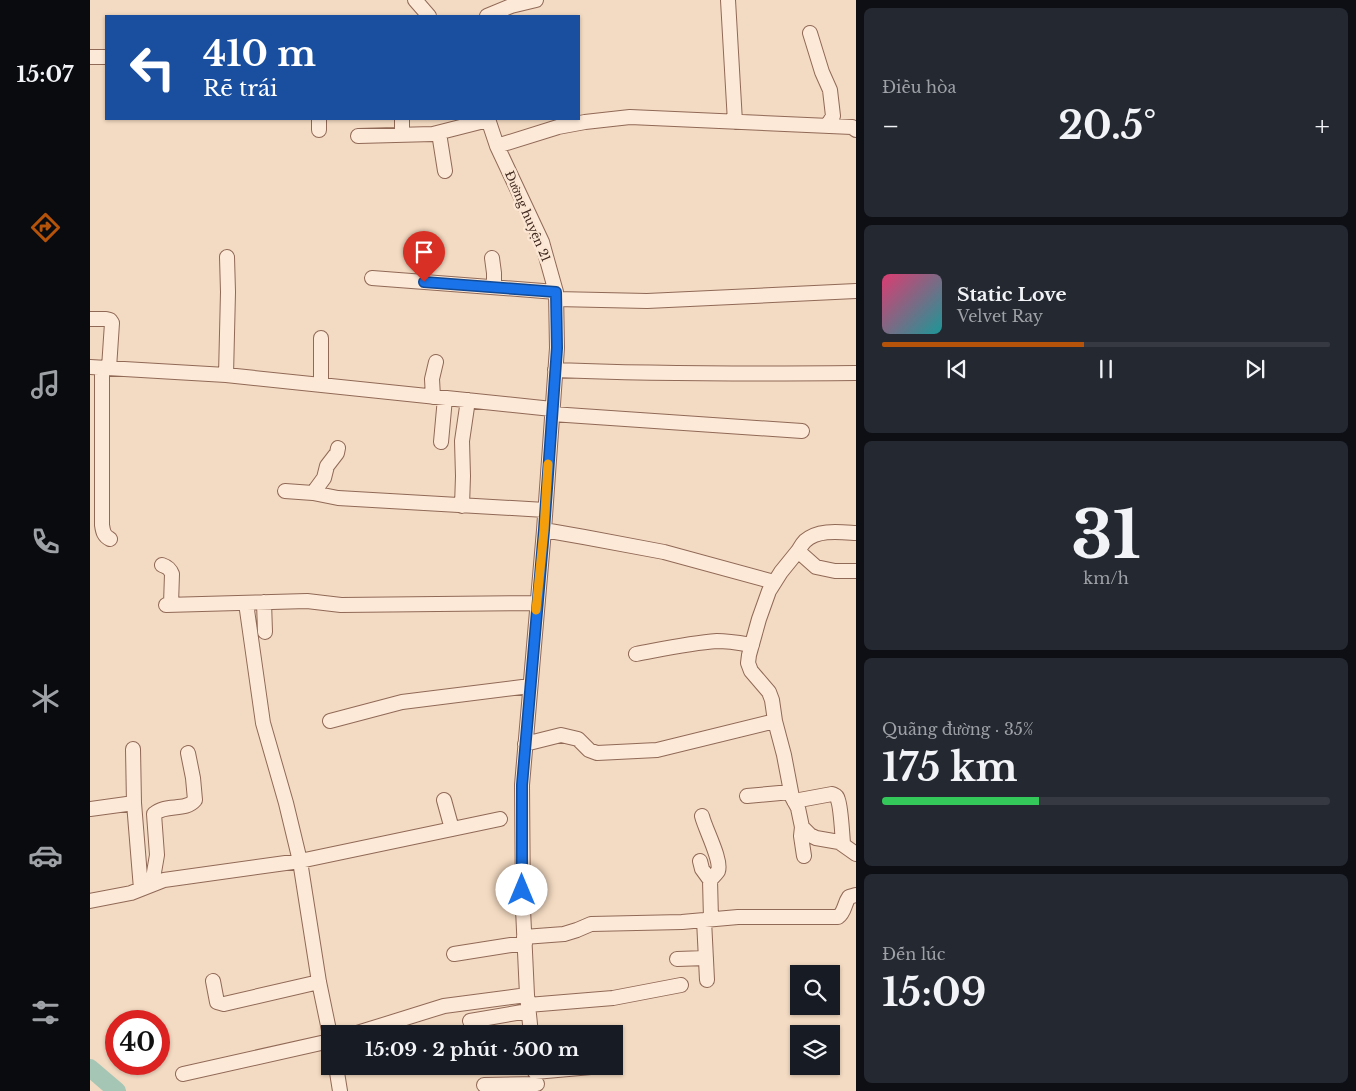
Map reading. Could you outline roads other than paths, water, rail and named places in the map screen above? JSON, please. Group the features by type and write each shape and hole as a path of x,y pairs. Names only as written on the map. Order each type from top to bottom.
{"street":[{"path":"415,0 428,15"},
{"path":"489,15 511,6 536,0"},
{"path":"728,0 735,122"},
{"path":"810,33 822,72 830,90 833,116 827,126"},
{"path":"90,57 105,57"},
{"path":"497,146 558,127 630,117 852,127 856,130"},
{"path":"402,120 402,135"},
{"path":"358,136 433,134 484,120"},
{"name":"Đường huyện 21","path":"488,120 497,146 542,242 556,296 557,348 544,530 522,785 524,941 530,1025"},
{"path":"439,133 444,171"},
{"path":"226,375 227,257"},
{"path":"492,258 494,287"},
{"path":"372,278 494,287 556,296 647,301 856,291"},
{"path":"90,319 106,319 112,323 100,368 96,495 101,534"},
{"path":"321,338 321,385"},
{"path":"436,362 432,379 439,397 441,442"},
{"path":"100,368 226,375 468,400 552,411 802,431"},
{"path":"555,370 728,374 856,373"},
{"path":"462,506 464,476 462,441 468,400"},
{"path":"313,493 324,478 328,464 337,454 338,448"},
{"path":"285,491 313,493 338,498 545,510"},
{"path":"544,530 664,552 774,582"},
{"path":"804,856 801,836 802,827 798,808 792,796 772,700 769,692 751,670 748,662 766,600 774,582 806,540 815,535 836,532 856,533"},
{"path":"798,551 816,567 829,570 856,571"},
{"path":"162,565 167,567 172,574 169,604 306,601 340,605 537,603"},
{"path":"264,602 265,632"},
{"path":"246,603 262,723 286,803 300,861 319,982 328,1025"},
{"path":"636,654 718,641 752,645"},
{"path":"330,721 402,702 530,686"},
{"path":"525,744 561,735 578,739 590,750 597,753 657,750 775,721"},
{"path":"133,748 134,803 146,886"},
{"path":"146,886 157,855 154,814 164,808 188,806 196,800 188,753"},
{"path":"747,796 835,795 838,798 843,843"},
{"path":"444,800 452,829"},
{"path":"90,810 134,803"},
{"path":"702,816 719,863 718,870 710,880 706,958 708,980"},
{"path":"90,901 131,893 164,880 300,861 500,819"},
{"path":"802,827 816,838 836,840 843,843 856,854"},
{"path":"700,861 702,869 710,880"},
{"path":"454,954 512,945 564,934 592,924 682,922 738,917 838,917 842,914 849,897 856,895"},
{"path":"678,959 706,958"},
{"path":"213,981 217,1002 220,1004 319,982"},
{"path":"383,1025 444,1006 528,1004 613,998 681,985"},
{"path":"470,1021 528,1004"},
{"path":"183,1074 321,1043"},
{"path":"337,1075 340,1091"},
{"path":"484,1085 552,1075"}],"waterway":[{"path":"90,1068 117,1091"}]}
